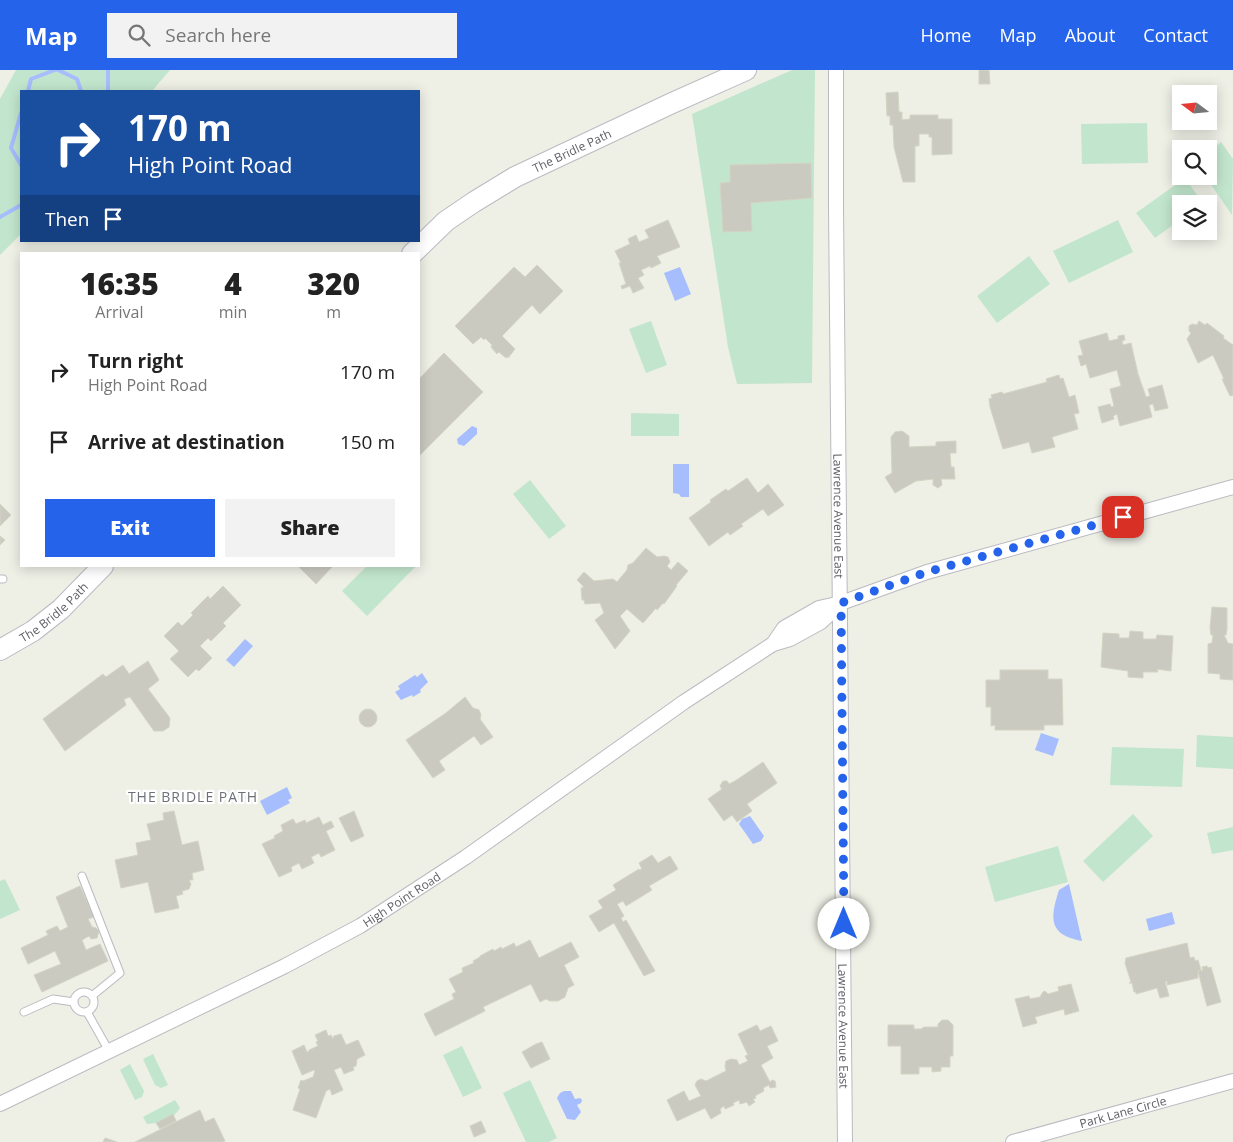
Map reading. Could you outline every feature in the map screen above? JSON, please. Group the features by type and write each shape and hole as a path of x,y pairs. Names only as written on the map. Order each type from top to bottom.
{"street":[{"name":"The Bridle Path","path":"414,252 446,222 515,177 746,70"},
{"name":"Lawrence Avenue East","path":"836,70 845,1142"},
{"name":"High Point Road","path":"0,1104 285,966 360,926 466,857 684,702 773,644 790,640 821,622 841,603 927,572 1233,487"},
{"name":"The Bridle Path","path":"0,650 33,631 60,609 102,567"},
{"name":"Park Lane Circle","path":"1013,1142 1233,1081"}],"lane":[{"path":"82,876 120,973 92,996"},
{"path":"92,996 83,992 77,995 74,1002 78,1010 87,1012 109,1051"},
{"path":"87,1012 94,1005 92,996"},
{"path":"24,1012 53,1000 74,1002"}],"green space":[{"path":"16,70 170,70 153,90 20,90 20,235 0,255 0,99"},
{"path":"792,70 815,70 812,383 737,384 728,347 692,114"},
{"path":"1147,123 1148,163 1082,164 1081,124"},
{"path":"1221,142 1233,159 1232,215 1211,185 1217,185 1217,145"},
{"path":"1175,185 1190,185 1197,195 1172,195 1172,226 1155,238 1136,213"},
{"path":"1118,220 1133,252 1069,283 1053,251"},
{"path":"1029,256 1050,284 997,323 977,296"},
{"path":"651,321 667,365 646,373 629,329"},
{"path":"631,413 679,414 679,436 631,436"},
{"path":"530,480 566,526 549,539 513,494"},
{"path":"366,567 415,567 367,616 342,591"},
{"path":"1197,735 1233,737 1233,769 1196,767"},
{"path":"1112,747 1184,749 1182,787 1110,785"},
{"path":"1133,814 1153,836 1103,882 1083,861"},
{"path":"1233,827 1233,850 1212,854 1207,833"},
{"path":"1058,846 1068,882 995,902 985,867"},
{"path":"5,879 20,910 0,919 0,881"},
{"path":"462,1046 482,1088 463,1097 443,1055"},
{"path":"153,1054 168,1085 161,1088 155,1085 143,1059"},
{"path":"130,1064 144,1091 142,1097 135,1100 120,1070"},
{"path":"530,1080 557,1138 549,1142 526,1142 503,1093"},
{"path":"175,1100 180,1108 174,1115 161,1122 147,1124 143,1117"}],"water":[{"path":"680,267 691,294 675,301 664,273"},
{"path":"472,426 477,428 477,434 464,446 458,444 457,439"},
{"path":"673,464 689,464 689,497 681,497 679,494 673,493"},
{"path":"245,639 253,646 234,667 226,660"},
{"path":"422,673 428,682 420,690 421,692 413,697 412,695 401,700 395,692 400,689 398,686 415,675 417,677"},
{"path":"1041,733 1059,739 1053,756 1035,750"},
{"path":"287,787 292,798 288,800 290,803 267,815 260,801"},
{"path":"750,816 764,836 761,841 753,844 739,824 742,819"},
{"path":"1069,884 1082,941 1063,934 1057,930 1054,924 1054,909 1059,890"},
{"path":"1172,912 1175,924 1149,931 1146,919"},
{"path":"564,1091 571,1091 575,1099 580,1098 582,1100 577,1105 581,1112 575,1120 567,1119 557,1098"}],"building":[{"path":"979,70 989,70 990,84 979,84"},
{"path":"898,92 899,112 902,112 902,120 910,119 910,115 938,115 938,119 952,119 952,154 932,155 932,137 929,137 929,134 919,134 919,146 915,146 915,182 903,182 894,147 893,125 890,125 890,116 887,116 886,93"},
{"path":"811,163 812,198 751,203 752,231 723,232 720,183 730,182 730,165"},
{"path":"668,220 680,247 657,256 661,263 641,270 644,275 638,278 644,288 633,293 630,286 622,289 621,286 626,284 619,263 621,263 615,251 630,244 628,239 636,235 639,242 649,238 645,230"},
{"path":"537,265 563,291 540,314 532,305 502,336 515,349 508,358 499,352 497,354 485,338 484,340 481,337 473,344 455,326 514,267 525,277"},
{"path":"1199,321 1205,325 1207,323 1233,345 1233,395 1230,396 1213,355 1198,363 1187,339 1191,333 1189,326 1192,324 1197,325"},
{"path":"1107,333 1109,341 1124,335 1123,345 1131,343 1138,374 1146,397 1150,396 1148,389 1162,385 1168,408 1155,411 1153,404 1149,405 1152,417 1120,426 1117,414 1113,416 1114,419 1102,423 1098,407 1110,404 1111,407 1114,406 1110,389 1121,386 1117,370 1090,378 1086,364 1081,366 1078,356 1083,355 1079,341"},
{"path":"444,353 483,392 420,455 420,378"},
{"path":"1059,375 1060,379 1063,378 1069,397 1075,395 1079,413 1074,414 1078,429 1052,437 1055,447 1032,453 1029,442 1003,449 990,407 989,399 992,398 991,395 1002,392 1003,394 1047,382 1046,379"},
{"path":"902,431 909,436 909,447 936,446 936,442 956,441 956,453 950,453 951,467 954,467 955,479 941,479 942,485 938,488 933,485 933,479 916,481 895,493 885,477 892,473 891,437 895,432"},
{"path":"747,478 758,493 768,484 784,505 768,516 763,509 741,524 743,526 730,535 728,532 709,546 689,518 711,502 710,500"},
{"path":"0,504 11,515 0,526"},
{"path":"0,536 5,540 0,545"},
{"path":"646,548 657,557 668,557 670,562 667,566 671,570 678,562 688,571 664,604 657,610 656,608 643,623 627,609 620,616 630,631 615,649 595,620 604,613 600,603 585,604 584,600 582,600 581,588 583,586 577,580 584,572 594,581 613,579 617,582 627,570 628,565 633,563"},
{"path":"299,567 332,567 316,584"},
{"path":"223,586 241,605 223,623 226,626 211,641 208,638 200,646 212,658 199,671 196,669 188,677 170,659 179,651 164,636 178,622 182,626 193,615 191,613 208,596 210,599"},
{"path":"1212,607 1227,608 1227,629 1226,635 1224,635 1228,643 1233,644 1233,680 1220,679 1220,674 1208,673 1208,644 1212,643 1213,635 1211,635 1210,628"},
{"path":"1130,631 1143,632 1143,639 1156,639 1157,635 1173,636 1171,671 1157,669 1158,672 1143,672 1143,678 1128,677 1128,671 1101,667 1103,633 1119,634 1119,638 1129,638"},
{"path":"148,661 159,680 148,689 170,718 169,727 163,731 154,731 130,697 124,699 126,705 65,751 43,719 103,674 106,677 123,665 129,674"},
{"path":"1000,670 1048,670 1048,679 1062,679 1063,725 1044,725 1044,730 995,730 995,725 991,726 991,707 986,707 986,680 1000,680"},
{"path":"465,697 473,708 479,710 480,719 493,737 481,745 474,736 439,761 445,770 433,778 406,740 446,713"},
{"path":"364,709 372,709 377,714 375,725 364,727 359,722 359,714"},
{"path":"763,762 777,783 747,804 752,811 737,822 732,815 724,821 708,799 722,789 720,786 723,781 727,781 729,784"},
{"path":"174,811 182,845 198,841 204,870 192,873 193,880 189,880 191,884 189,889 182,891 183,894 176,896 179,908 155,913 148,882 121,888 115,860 138,855 136,843 151,840 147,824 164,820 163,813"},
{"path":"354,811 364,836 351,842 339,818"},
{"path":"319,817 323,825 331,821 334,827 326,831 335,850 321,857 319,853 311,857 314,863 302,869 299,863 291,867 292,871 279,877 262,844 275,838 274,836 283,831 281,825 293,819 296,824 305,820 306,823"},
{"path":"652,855 658,863 670,856 678,869 649,886 652,890 626,906 623,901 617,904 624,916 621,918 623,922 626,920 655,971 644,976 614,923 599,932 589,916 603,908 598,901 616,890 613,885 642,869 639,863"},
{"path":"80,886 94,917 88,919 92,927 99,931 97,938 91,939 89,936 82,940 86,950 100,944 108,961 42,992 34,975 61,964 55,951 28,964 21,948 48,935 46,931 57,926 60,931 68,927 56,897"},
{"path":"530,940 539,958 571,942 579,957 564,965 574,985 568,988 565,997 558,1001 546,999 540,1002 531,984 483,1007 485,1011 435,1036 424,1014 454,999 452,994 456,992 449,979 463,972 462,968 474,963 473,961 493,949 494,951 501,947 502,949 514,943 516,947"},
{"path":"1187,943 1190,958 1194,957 1195,961 1198,960 1201,970 1198,971 1198,978 1167,985 1167,981 1165,982 1169,996 1160,998 1157,988 1136,994 1134,992 1132,983 1129,983 1131,982 1125,963 1126,958"},
{"path":"1207,966 1208,968 1211,967 1221,1002 1207,1006 1198,971 1203,970 1202,967"},
{"path":"1071,984 1079,1011 1065,1015 1064,1009 1035,1017 1037,1023 1023,1027 1015,999 1029,996 1030,999 1040,997 1045,991 1048,994 1059,991 1058,987"},
{"path":"942,1020 948,1020 953,1025 953,1056 950,1056 950,1067 941,1067 941,1071 932,1072 932,1067 919,1067 919,1074 901,1074 901,1046 888,1046 888,1025 914,1025 914,1029 921,1029 924,1027 938,1027"},
{"path":"757,1025 760,1031 771,1026 778,1041 767,1046 773,1058 761,1065 770,1082 772,1080 775,1081 776,1087 770,1088 769,1085 763,1088 764,1091 755,1096 756,1098 753,1099 755,1102 749,1106 747,1102 740,1104 739,1100 733,1103 734,1105 725,1109 724,1106 720,1109 721,1113 711,1119 705,1108 677,1121 667,1100 684,1091 689,1101 701,1096 695,1085 697,1081 701,1079 706,1081 726,1071 726,1061 731,1059 737,1060 739,1065 748,1061 745,1056 748,1055 738,1034"},
{"path":"326,1030 328,1036 331,1035 333,1039 334,1036 341,1034 346,1045 358,1040 365,1055 357,1059 356,1066 353,1067 354,1070 344,1074 341,1067 334,1070 343,1090 332,1095 330,1089 326,1091 316,1118 293,1110 301,1080 313,1077 315,1071 302,1075 292,1051 304,1045 307,1052 318,1046 315,1035"},
{"path":"542,1042 550,1059 531,1068 522,1052"},
{"path":"200,1110 205,1122 214,1118 225,1141 135,1142"},
{"path":"173,1114 176,1121 160,1129 156,1123"},
{"path":"481,1121 486,1132 474,1137 470,1126"},
{"path":"105,1138 117,1142 103,1142"}],"waterway":[{"path":"28,90 31,79 55,70"},
{"path":"58,70 77,79 81,90"},
{"path":"108,70 108,90"},
{"path":"20,116 11,148 20,163"},
{"path":"0,217 20,206"}],"district":[{"name":"THE BRIDLE PATH","path":"193,796"}],"route":[{"path":"844,924 841,603 927,572 1123,517"}]}
